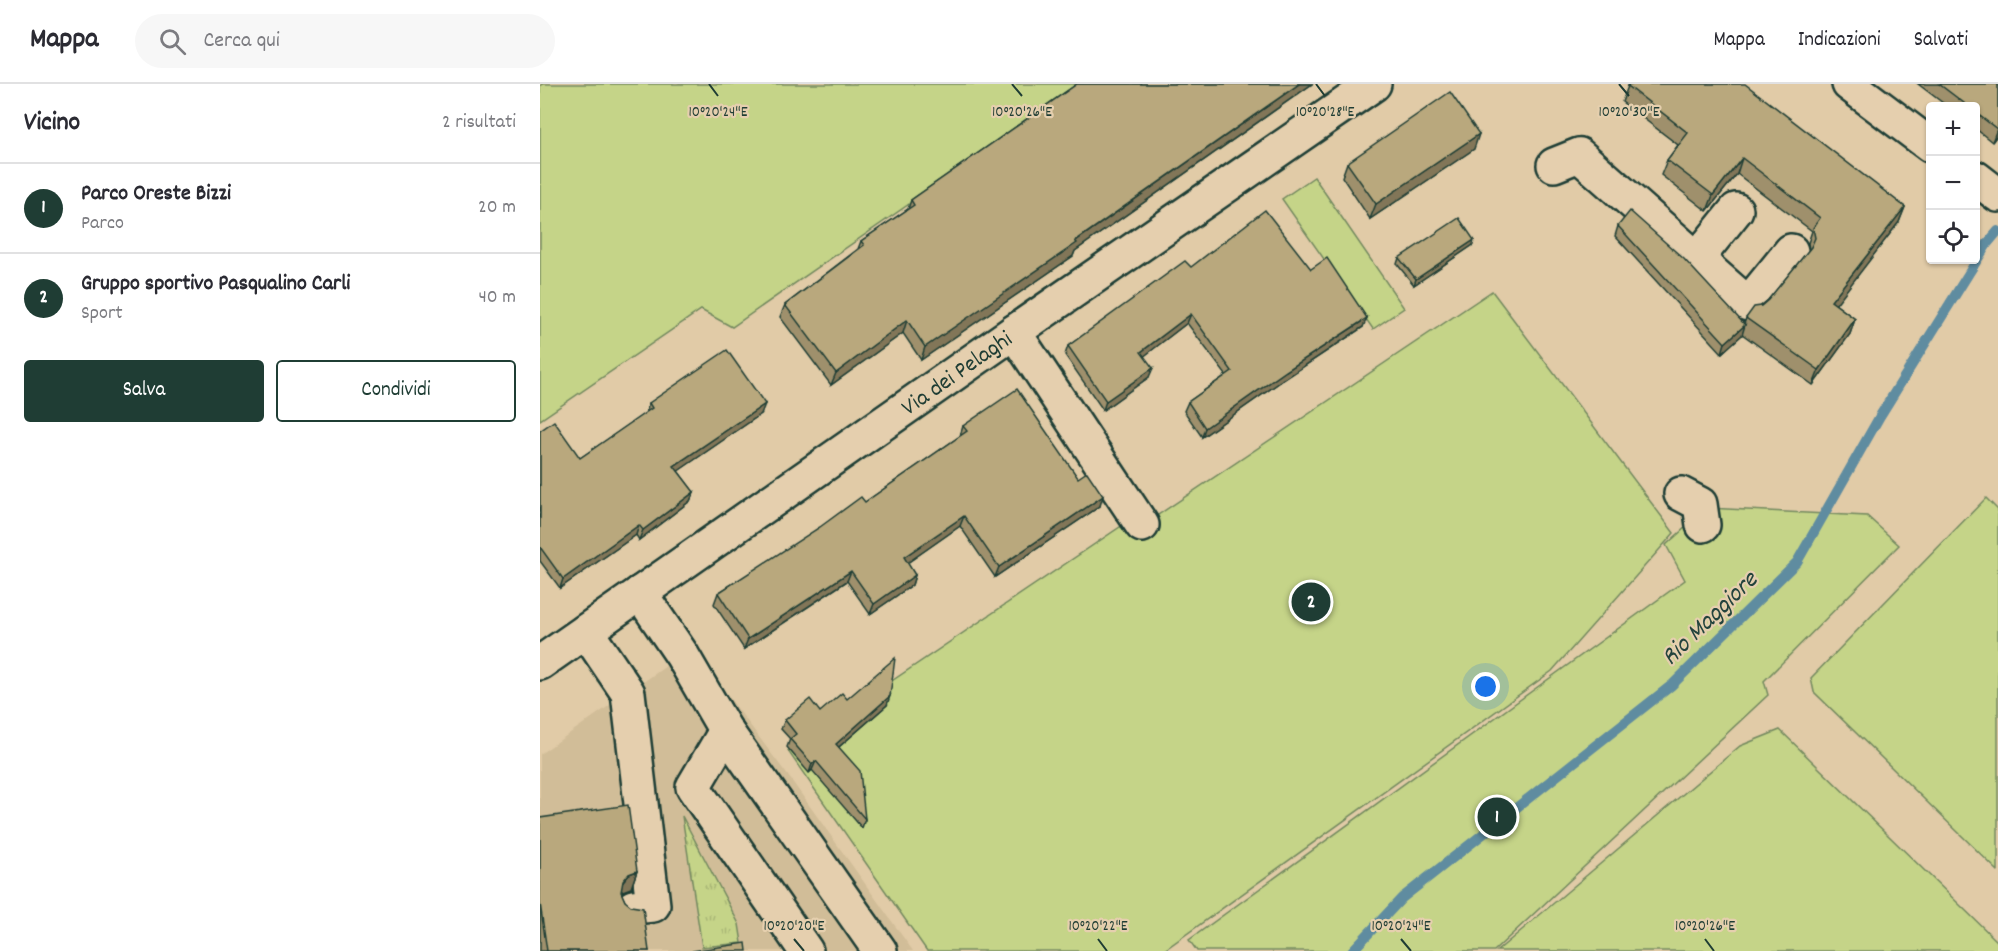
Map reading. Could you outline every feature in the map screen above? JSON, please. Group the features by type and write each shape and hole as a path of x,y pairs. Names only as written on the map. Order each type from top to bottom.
{"street":[{"name":"Via dei Pelaghi","path":"540,663 1374,84"},
{"path":"1849,84 1926,142"},
{"path":"1554,165 1579,154 1748,304 1791,250"},
{"path":"1696,260 1736,210"},
{"path":"1014,333 1143,525"},
{"path":"647,588 682,655 726,730 880,951"},
{"path":"586,631 628,693 639,873 653,905 633,907"},
{"path":"726,730 693,787 806,951"},
{"path":"726,730 707,775 830,951"},
{"path":"726,730 722,764 855,951"},
{"path":"726,730 754,742 903,951"}],"shaded area":[{"path":"692,648 789,777 913,951 640,951 621,823 540,835 540,754"}],"green space":[{"path":"542,84 1082,84 732,327 701,310 540,420 540,86"},
{"path":"1314,177 1404,308 1373,329 1282,199"},
{"path":"1492,291 1674,533 1552,671 1163,951 927,951 788,751 1120,527 1143,525"},
{"path":"1986,498 1998,510 1998,871 1814,692 1811,678"},
{"path":"1707,508 1867,516 1899,545 1764,681 1768,695 1494,951 1197,951 1189,940 1685,580 1666,545"},
{"path":"1780,730 1998,942 1998,951 1497,951 1740,746"},
{"path":"682,816 739,924 742,943 702,947"}],"building":[{"path":"1077,84 1299,84 1075,241 1077,243 925,347 907,320 836,373 785,305 864,245 861,241 914,205 911,200"},
{"path":"1629,84 1745,84 1905,207 1831,301 1855,319 1819,370 1746,318 1754,307 1761,306 1768,300 1811,247 1815,238 1813,228 1820,218 1742,158 1713,195 1667,160 1688,133 1628,86"},
{"path":"1939,84 1998,84 1998,128 1980,116 1980,102 1963,102"},
{"path":"1450,92 1479,134 1376,204 1347,163"},
{"path":"1265,210 1311,269 1327,258 1367,318 1205,428 1188,402 1232,371 1191,314 1141,352 1153,368 1106,401 1068,346 1185,261 1191,267"},
{"path":"1630,211 1684,259 1745,325 1725,343 1618,226"},
{"path":"1459,218 1474,240 1416,279 1399,258"},
{"path":"727,350 765,404 674,466 694,492 643,530 639,525 563,579 540,547 540,431 554,421 580,458 652,408 649,403"},
{"path":"1017,389 1078,478 1087,472 1103,496 999,567 964,516 904,557 915,575 874,604 851,571 748,639 718,593 820,527 861,497 865,502 967,431 963,426"},
{"path":"895,658 890,696 836,744 860,771 865,819 816,761 812,764 790,739 796,734 785,720 810,699 820,712 842,693 847,699"},
{"path":"628,805 637,871 629,874 623,881 621,892 625,901 631,906 643,908 649,951 547,951 540,903 540,818"},
{"path":"746,943 747,951 692,951"}],"waterway":[{"name":"Rio Maggiore","path":"1352,951 1402,898 1672,685 1797,562 1880,416 1987,244 1998,231"}],"place":[{"name":"Gruppo sportivo Pasqualino Carli","path":"1311,602"},
{"name":"Parco Oreste Bizzi","path":"1497,817"}]}
